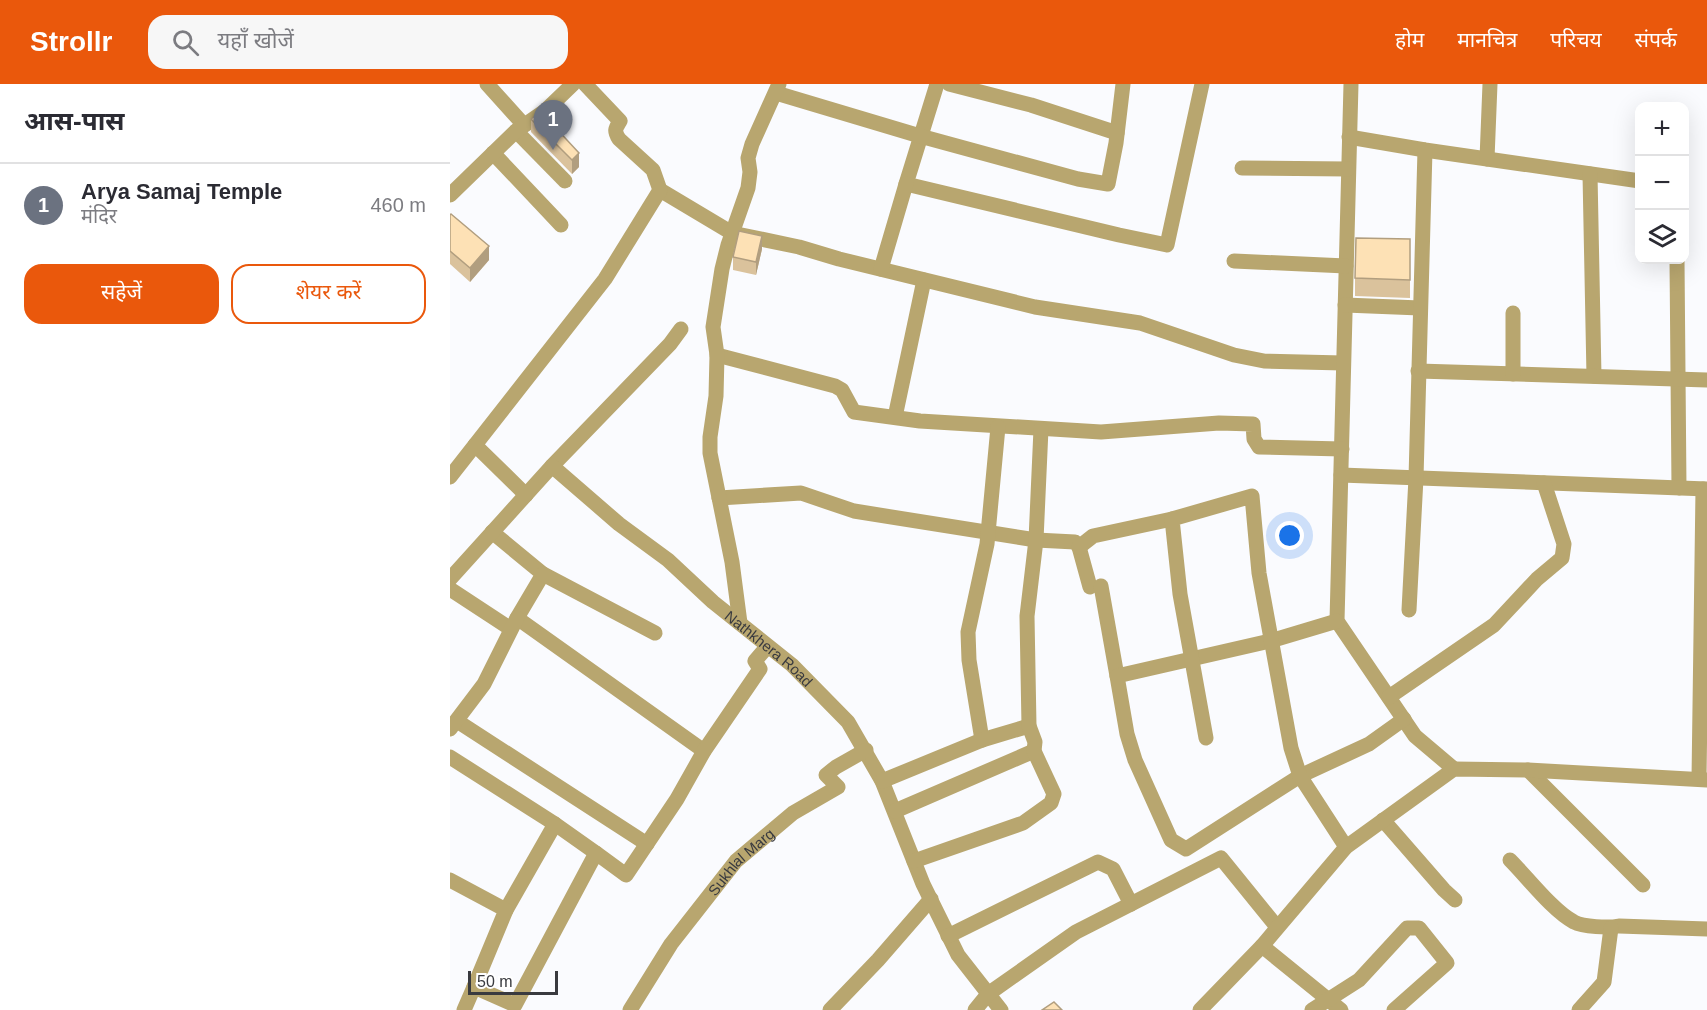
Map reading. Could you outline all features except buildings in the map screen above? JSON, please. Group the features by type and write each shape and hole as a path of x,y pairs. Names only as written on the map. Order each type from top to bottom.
{"street":[{"path":"487,84 520,128 565,181"},
{"path":"452,190 520,128 545,111 573,84"},
{"path":"585,84 620,121 615,128 619,139 653,170 660,190 732,233 1035,307 1140,323 1234,356 1264,361 1343,363"},
{"path":"881,269 937,84"},
{"path":"949,84 1031,105 1117,133"},
{"path":"740,623 732,562 710,453 716,396 717,356 713,327 722,269 748,188 750,172 748,158 752,144 778,88 920,136 1078,179 1108,184 1123,84"},
{"path":"906,184 1167,245 1202,84"},
{"path":"1351,84 1337,621 1415,736 1454,769"},
{"path":"1487,159 1490,84"},
{"path":"1349,137 1635,180"},
{"path":"1409,610 1416,478 1425,150"},
{"path":"494,153 561,225"},
{"path":"1242,168 1348,169"},
{"path":"1590,174 1594,376"},
{"path":"450,477 605,279 660,190"},
{"path":"1234,261 1346,266"},
{"path":"1677,264 1679,488"},
{"path":"895,417 924,279"},
{"path":"1345,305 1420,308"},
{"path":"1513,313 1513,374"},
{"path":"450,579 552,466 670,344 681,329"},
{"path":"717,356 836,386 842,390 854,412 998,427 1101,432 1219,423 1253,424 1254,439 1259,447 1305,450 1342,449"},
{"path":"1418,371 1707,380"},
{"path":"982,740 969,660 968,632 987,544 998,427"},
{"path":"914,861 1023,823 1051,803 1054,794 1034,751 1035,742 1029,726 1027,616 1036,540 1041,429"},
{"path":"476,445 526,495"},
{"name":"Nathkhera Road","path":"552,466 619,524 668,560 713,602 767,647 792,665 848,722 882,781 914,861 958,955 1001,1010"},
{"path":"1200,1010 1262,946 1346,847 1454,769 1528,770 1703,779 1705,489 1341,476"},
{"path":"1389,697 1494,625 1538,579 1562,558 1563,544 1544,483"},
{"path":"719,498 801,493 854,511 1036,540 1076,542 1096,586 1117,676 1127,734 1135,760 1171,840 1186,849 1300,776 1369,744 1404,719"},
{"path":"1079,547 1093,536 1172,519 1252,496 1258,573 1291,748 1300,776 1346,847"},
{"path":"1172,519 1180,594 1206,738"},
{"path":"492,532 543,574 656,633"},
{"path":"543,574 514,623 484,684 453,725 647,844"},
{"path":"450,589 514,623 704,751"},
{"path":"1117,676 1269,641 1337,621"},
{"path":"450,756 555,824 626,875 677,799 704,751 760,669 755,662 767,647"},
{"path":"882,781 982,740 1029,726"},
{"name":"Sukhlal Marg","path":"630,1010 671,944 736,861 793,813 838,787 826,775 866,750"},
{"path":"895,811 1034,751"},
{"path":"1528,770 1643,885"},
{"path":"1383,820 1455,900"},
{"path":"464,1010 506,910 555,824"},
{"path":"474,987 515,1005 596,853"},
{"path":"975,1010 988,994 1076,932 1221,858 1277,927"},
{"path":"1510,860 1561,913 1575,923 1611,928 1619,926 1707,929"},
{"path":"948,936 1098,862 1113,869 1131,904"},
{"path":"450,880 506,910"},
{"path":"830,1010 878,960 931,899"},
{"path":"1312,1010 1359,980 1407,928 1419,928 1447,963 1394,1010"},
{"path":"1579,1010 1604,982 1611,928"},
{"path":"1262,946 1341,1010"}],"place":[{"name":"Arya Samaj Temple","path":"553,150"}]}
